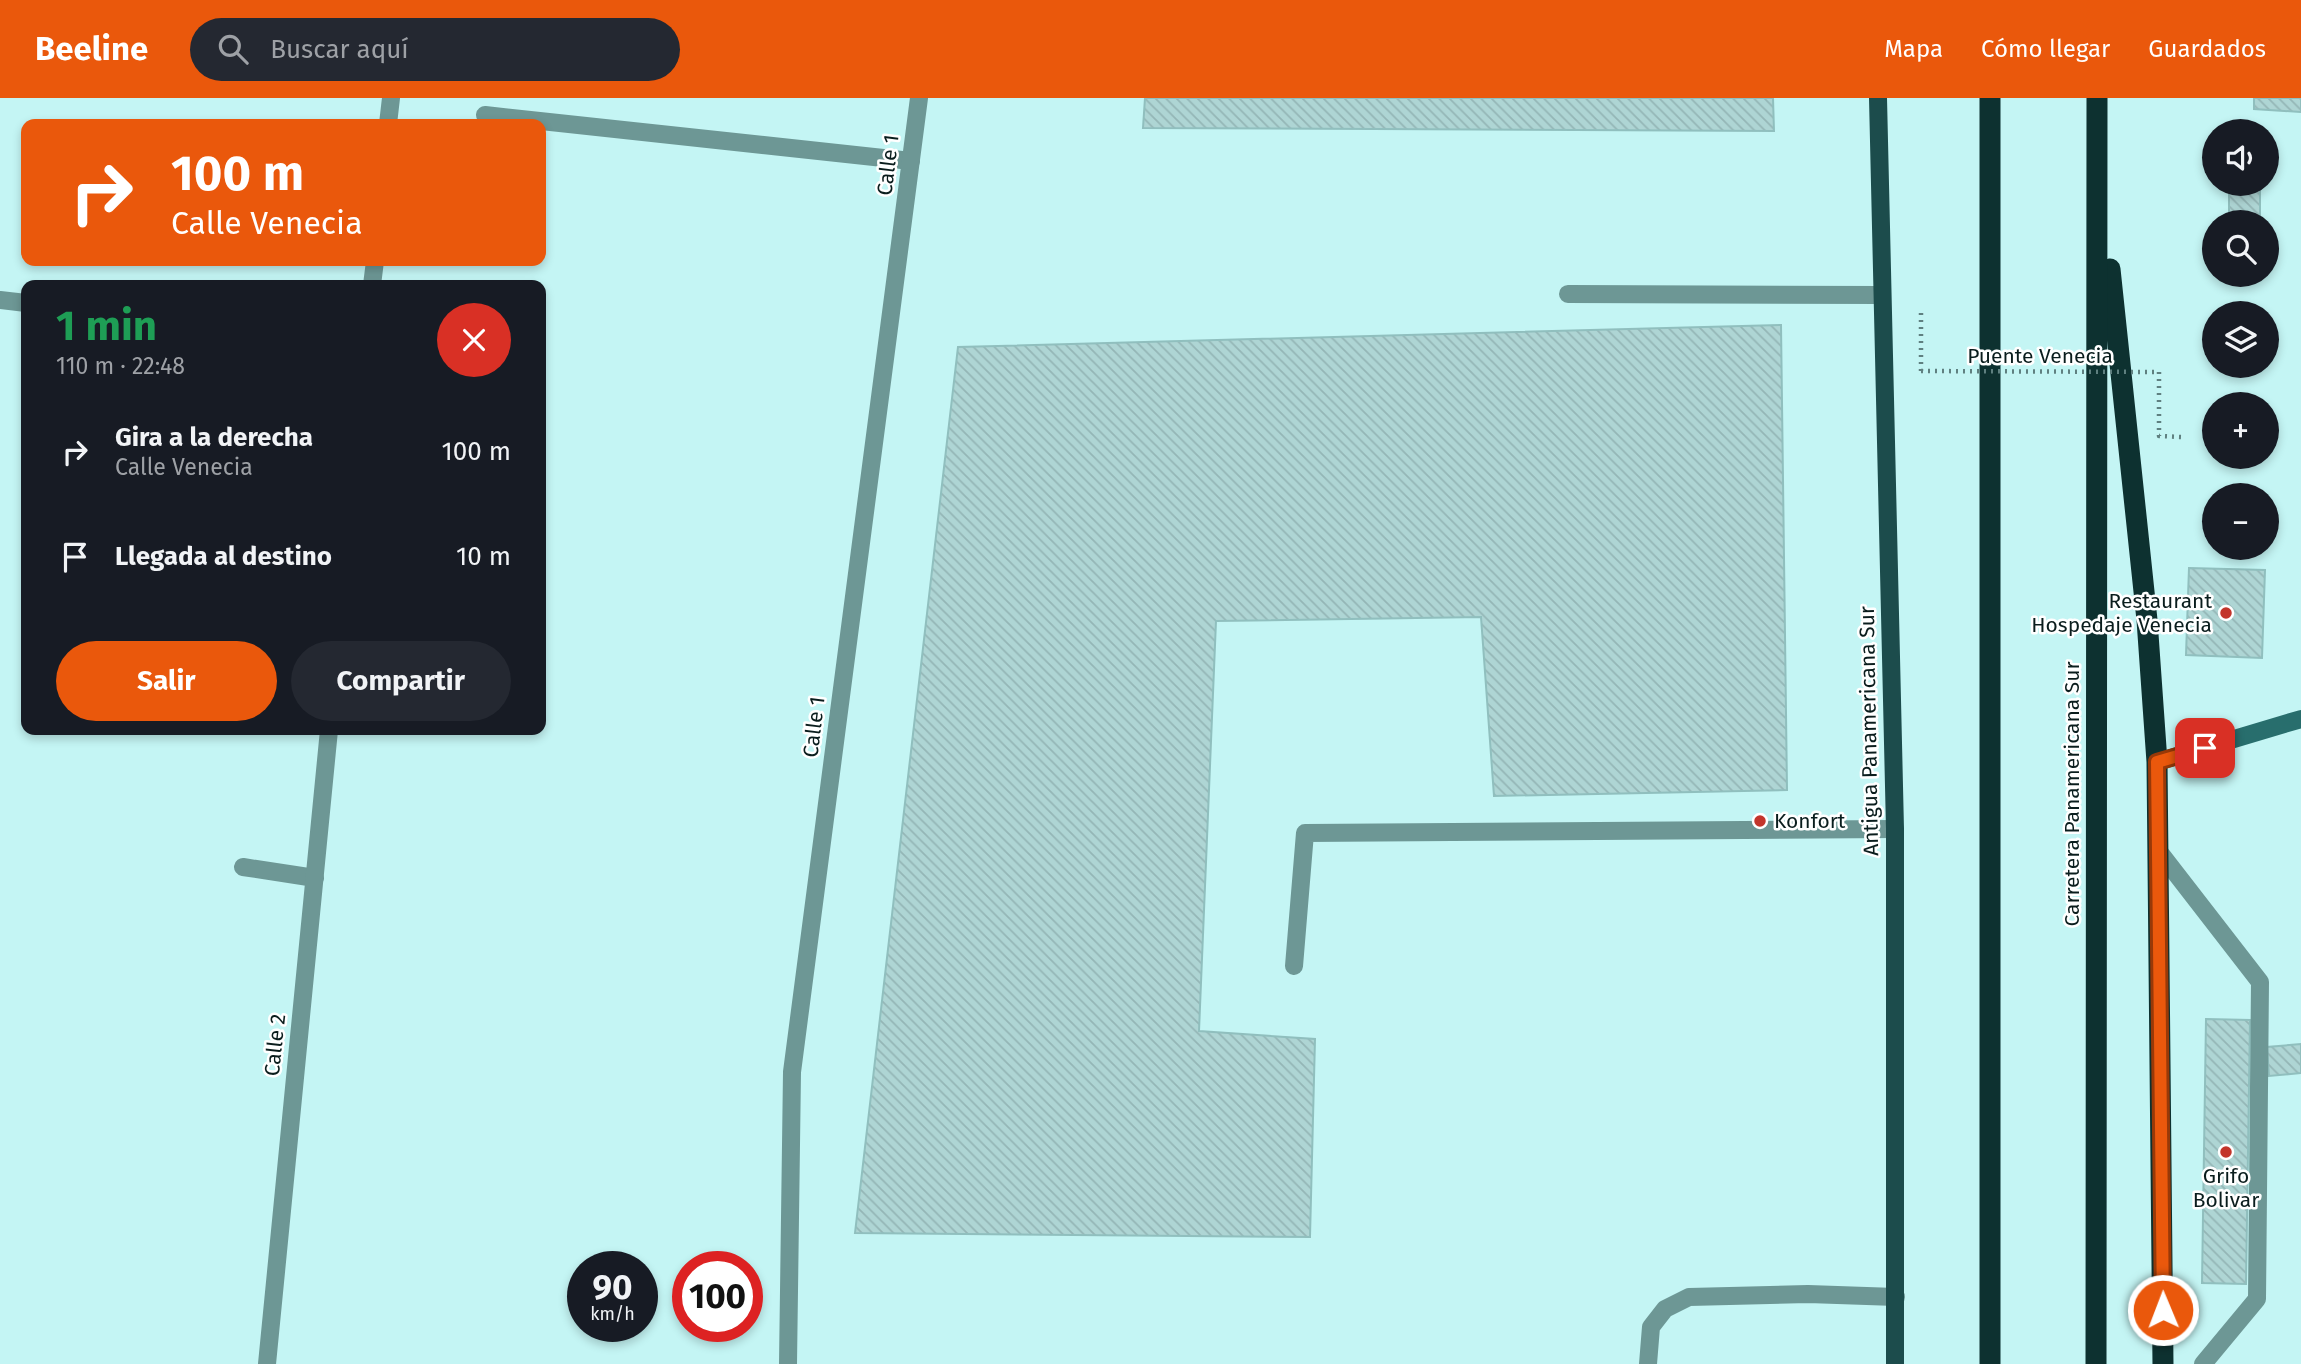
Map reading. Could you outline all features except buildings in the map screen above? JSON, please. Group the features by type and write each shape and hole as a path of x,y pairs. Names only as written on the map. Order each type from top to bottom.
{"highway":[{"path":"1990,98 1990,1364"},
{"name":"Carretera Panamericana Sur","path":"2095,1364 2097,98"},
{"path":"2098,163 2147,620 2157,762 2163,1364"}],"main road":[{"name":"Antigua Panamericana Sur","path":"1878,98 1895,829 1895,1364"}],"street":[{"path":"389,119 391,98"},
{"name":"Calle 1","path":"788,1364 792,1072 919,98"},
{"path":"485,115 522,119"},
{"path":"546,122 911,161"},
{"path":"1568,294 1882,295"},
{"path":"0,300 21,302"},
{"path":"2157,762 2301,719"},
{"name":"Calle 2","path":"267,1364 328,735"},
{"path":"1294,966 1305,834 1895,829"},
{"path":"2157,849 2260,982 2257,1299 2203,1364"},
{"path":"243,867 314,878"},
{"path":"1648,1364 1651,1326 1665,1309 1689,1297 1808,1294 1896,1297"}],"path":[{"name":"Puente Venecia","path":"1921,311 1921,370 2159,372 2159,436 2181,437"}],"place":[{"name":"Restaurant Hospedaje Venecia","path":"2226,613"},
{"name":"Konfort","path":"1760,821"},
{"name":"Grifo Bolivar","path":"2226,1152"}],"route":[{"path":"2163,1310 2157,762 2205,748"}]}
